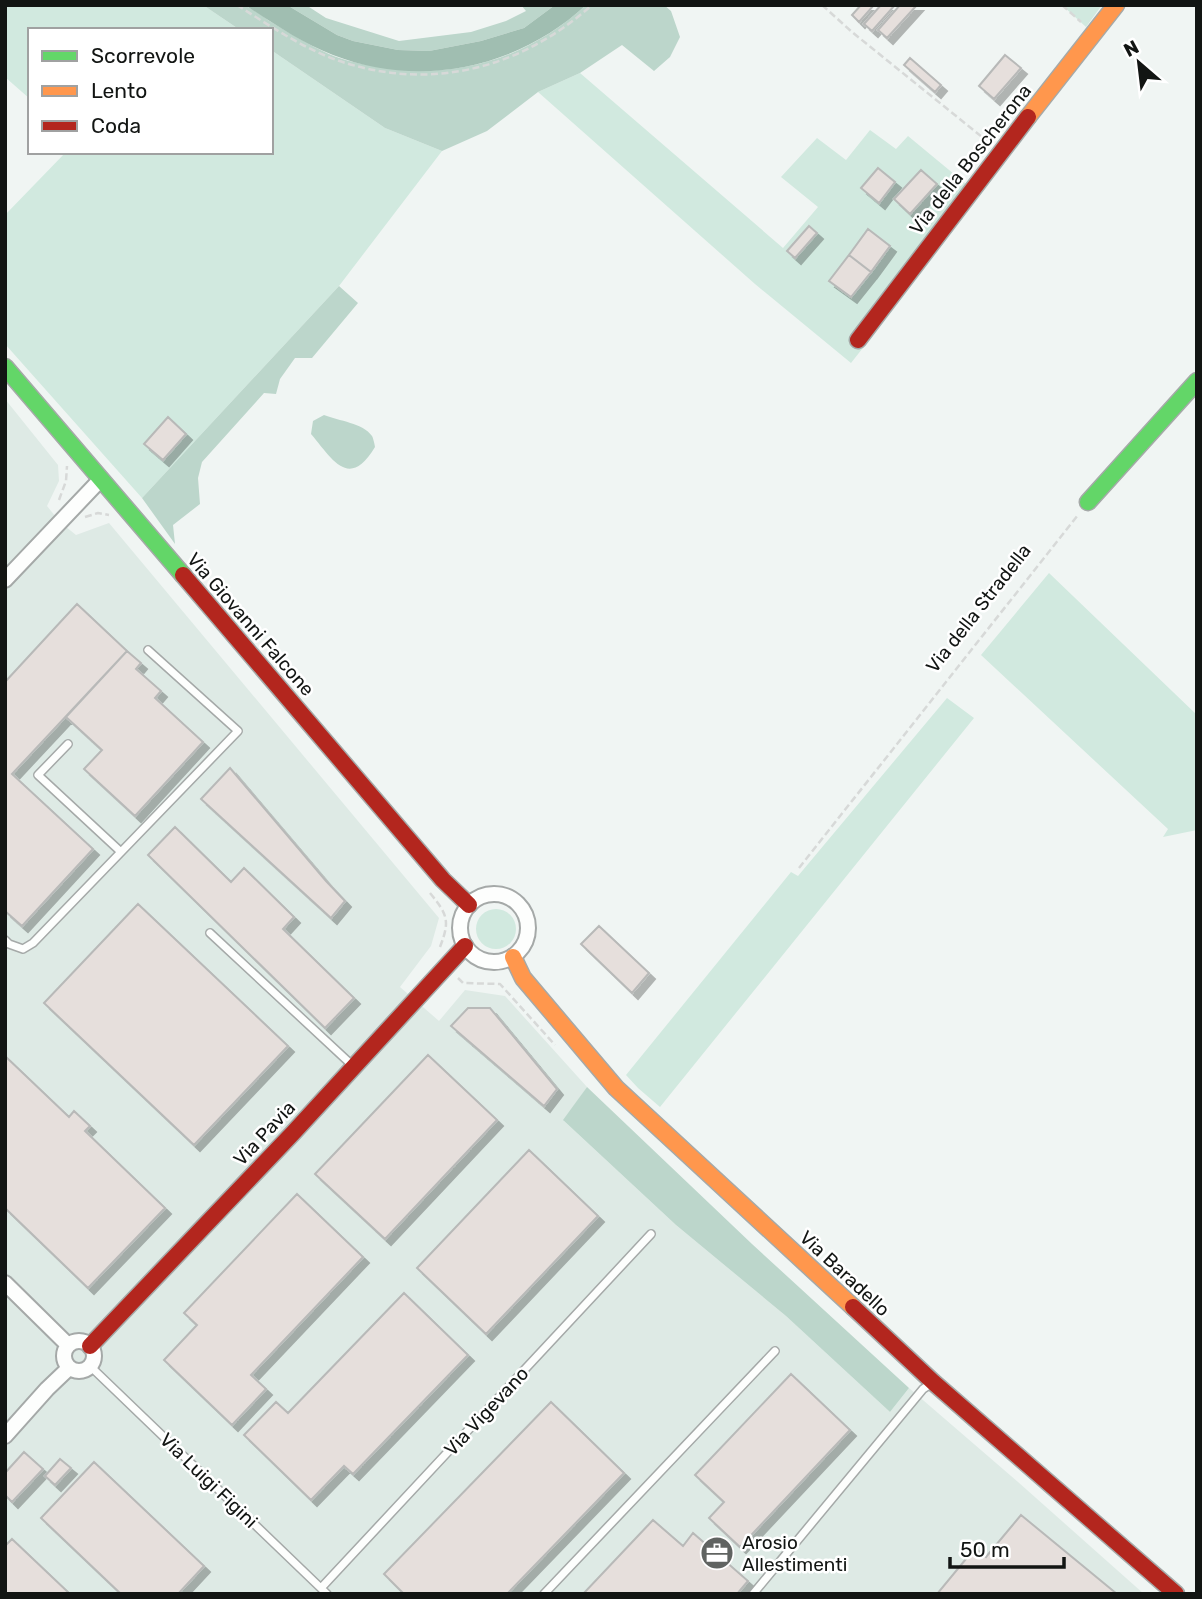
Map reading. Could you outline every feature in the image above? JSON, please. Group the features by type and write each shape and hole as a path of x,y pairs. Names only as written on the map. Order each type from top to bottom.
{"street":[{"name":"Via della Boscherona","path":"858,340 1116,5"},
{"name":"Via Giovanni Falcone","path":"5,367 434,869 469,905"},
{"path":"1088,502 1197,381"},
{"path":"5,580 101,480"},
{"path":"489,894 501,894 512,898 521,906 527,916 529,928 527,939 513,957 503,962 481,960 465,946 460,925 469,905 489,894"},
{"name":"Via Pavia","path":"90,1346 465,946"},
{"name":"Via Baradello","path":"513,957 523,978 616,1088 933,1382 1176,1594"},
{"path":"5,1283 68,1345"},
{"path":"83,1341 90,1346 93,1360 90,1366 83,1371 69,1368 64,1361 68,1345 83,1341"},
{"path":"5,1436 69,1368"}],"lane":[{"path":"5,940 23,949 33,943 238,732 148,650"},
{"path":"68,744 38,775 121,852"},
{"path":"210,933 354,1067"},
{"name":"Via Vigevano","path":"324,1591 651,1234"},
{"path":"544,1594 775,1352"},
{"name":"Via Luigi Figini","path":"90,1366 324,1591"},
{"path":"752,1594 923,1390 933,1382"}],"path":[{"path":"237,5 298,42 330,57 380,71 428,75 487,66 514,56 557,33 592,5"},
{"path":"822,5 1001,152"},
{"path":"1062,5 1094,34"},
{"path":"68,464 58,505 75,523 98,513 108,514"},
{"name":"Via della Stradella","path":"799,867 1088,502"},
{"path":"431,894 445,915 447,930 438,953 447,967"},
{"path":"463,983 500,984"}],"shaded area":[{"path":"5,5 203,5 237,28 28,28 28,97 5,77"},
{"path":"203,5 245,6 322,51 367,65 409,70 464,67 490,61 540,39 586,5 664,5 671,11 680,37 670,57 654,71 622,45 580,73 538,92 487,131 442,151 385,128 273,51 273,28 237,28"},
{"path":"245,5 287,5 337,35 353,41 398,50 429,51 481,41 524,28 555,5 586,5 559,27 530,44 467,66 434,71 366,65 333,55 298,39"},
{"path":"287,5 306,5 326,18 399,41 471,32 506,21 526,11 521,5 555,5 524,28 481,41 429,51 398,50 353,41 337,35"},
{"path":"1062,5 1102,5 1086,27"},
{"path":"273,51 385,128 442,151 339,286 142,498 5,344 5,215 64,154 273,154"},
{"path":"580,73 783,248 818,207 781,177 817,138 846,160 870,130 896,149 908,136 966,184 866,344 851,363 755,284 538,92"},
{"path":"339,286 358,303 312,358 295,358 280,379 276,394 264,393 202,462 198,478 200,504 173,525 175,544 142,498"},
{"path":"5,399 58,465 59,481 47,506 60,522 76,535 109,523 439,918 431,946 400,987 439,1021 465,990 505,996 587,1087 564,1121 676,1225 786,1316 890,1412 909,1388 1144,1594 5,1594"},
{"path":"324,415 357,425 372,436 375,447 357,467 349,469 334,461 311,434 313,421"},
{"path":"1049,573 1197,715 1197,830 1163,837 1168,829 981,655"},
{"path":"947,698 974,718 660,1107 626,1075 791,872 798,876"},
{"path":"496,909 510,915 516,929 510,943 496,949 482,943 476,929 482,915"},
{"path":"587,1087 909,1388 890,1412 786,1316 676,1225 563,1120"}],"building":[{"path":"861,5 874,5 859,22 852,15"},
{"path":"881,5 895,5 872,31 864,24"},
{"path":"900,5 917,5 887,38 878,30"},
{"path":"1005,55 1021,68 994,99 979,86"},
{"path":"910,58 941,85 935,92 904,65"},
{"path":"878,168 895,182 879,203 861,188"},
{"path":"921,170 937,184 910,214 894,199"},
{"path":"809,226 817,233 795,258 787,251"},
{"path":"868,229 890,246 871,272 849,255"},
{"path":"849,255 871,272 851,297 829,281"},
{"path":"168,417 186,434 163,460 144,444"},
{"path":"77,604 127,651 12,774 93,849 22,926 5,911 5,682"},
{"path":"127,651 141,663 136,669 161,691 155,698 203,742 135,816 84,769 102,750 66,717"},
{"path":"230,768 345,901 331,918 201,799"},
{"path":"175,827 231,882 244,868 294,917 283,929 354,998 325,1028 148,855"},
{"path":"138,904 288,1046 194,1145 44,1003"},
{"path":"599,926 649,973 632,993 581,944"},
{"path":"468,1008 490,1008 557,1089 544,1106 451,1026"},
{"path":"428,1055 497,1120 385,1239 315,1174"},
{"path":"5,1056 69,1117 74,1111 90,1126 85,1131 165,1208 88,1288 5,1208"},
{"path":"529,1150 598,1216 486,1334 417,1268"},
{"path":"297,1194 363,1257 251,1375 266,1389 232,1425 164,1360 197,1325 184,1313"},
{"path":"404,1293 468,1355 353,1474 344,1466 311,1500 244,1435 276,1402 288,1413"},
{"path":"791,1374 850,1430 740,1547 709,1518 724,1502 695,1475"},
{"path":"551,1402 624,1473 507,1594 404,1594 384,1574"},
{"path":"24,1452 43,1469 12,1502 5,1495 5,1473"},
{"path":"60,1459 71,1468 55,1485 45,1476"},
{"path":"94,1462 204,1566 178,1594 121,1594 41,1518"},
{"path":"1021,1515 1117,1594 937,1594 975,1548 986,1557"},
{"path":"653,1520 683,1546 693,1533 748,1581 737,1594 583,1594"},
{"path":"12,1539 70,1594 5,1594 5,1546"}],"traffic: fast":[{"path":"5,367 183,575"},
{"path":"1088,502 1197,381"}],"traffic: slow":[{"path":"1028,117 1116,5"},
{"path":"513,957 523,978 616,1088 853,1307"}],"traffic: jam":[{"path":"858,340 1028,117"},
{"path":"183,575 443,880 469,905"},
{"path":"90,1346 293,1133 465,946"},
{"path":"853,1307 933,1382 1176,1594"}],"place":[{"name":"Arosio Allestimenti","path":"717,1553"}]}
